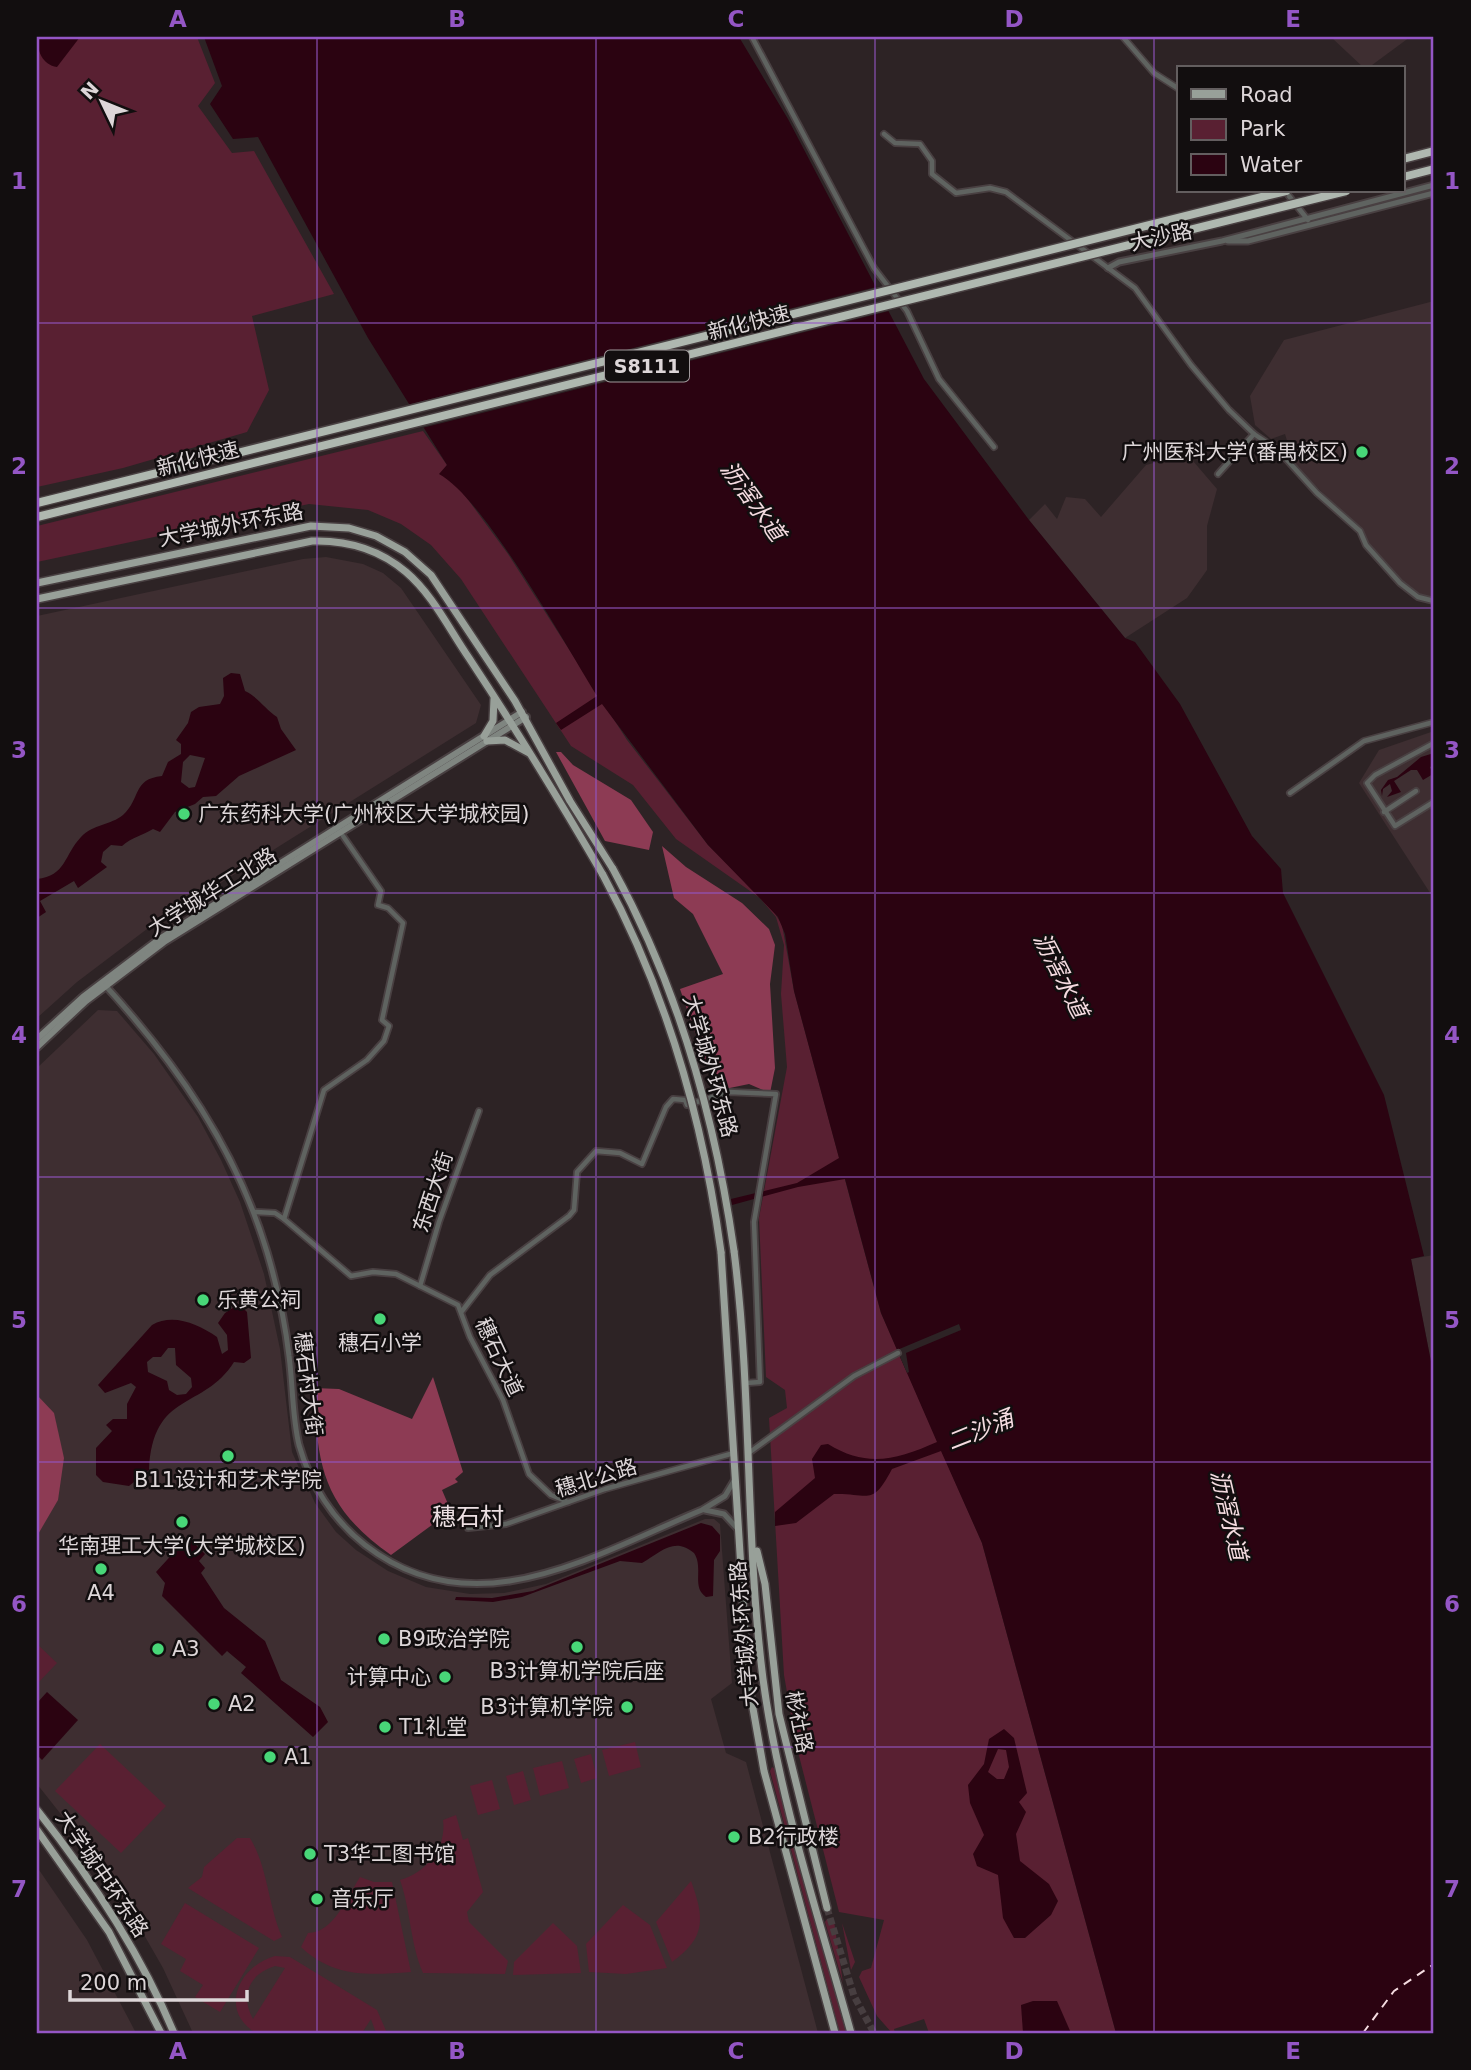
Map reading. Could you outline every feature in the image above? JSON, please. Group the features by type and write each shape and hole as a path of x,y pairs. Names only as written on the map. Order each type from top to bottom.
{"highway":[{"path":"1404,159 1434,151"},
{"path":"1404,177 1434,169"},
{"name":"新化快速","path":"37,503 1281,192"},
{"name":"新化快速","path":"37,517 1342,192"}],"main road":[{"name":"大学城外环东路","path":"37,583 311,526 349,528 391,543 431,575 524,715 570,801 613,869 653,949 687,1040 715,1146 734,1251 746,1383 760,1649 778,1763 851,2033"},
{"name":"大学城外环东路","path":"37,599 302,543 346,543 383,556 419,585 532,755 603,875 644,959 679,1055 703,1141 722,1252 745,1651 764,1767 835,2033"},
{"path":"485,682 489,685 496,683 497,673"},
{"path":"493,695 493,720 486,739 510,742 532,755"},
{"name":"大学城华工北路","path":"37,1039 104,984 180,932 524,715"},
{"name":"大学城华工北路","path":"37,1047 104,984"},
{"name":"彬社路","path":"754,1540 765,1578 779,1714 827,1908"},
{"path":"745,1651 753,1658 760,1649"},
{"path":"764,1767 778,1763"},
{"name":"大学城中环东路","path":"37,1810 109,1909 150,1980 174,2033"},
{"name":"大学城中环东路","path":"37,1830 104,1924 161,2033"}],"street":[{"path":"752,37 874,268 907,312 939,379 994,447"},
{"path":"1123,37 1154,73 1177,88"},
{"path":"884,134 895,143 920,144 932,161 932,174 956,194 989,188 1006,192 1135,288 1191,365 1254,434 1278,450 1317,493 1360,531 1366,545 1400,583 1418,597 1434,601"},
{"name":"大沙路","path":"1108,268 1119,262 1222,241 1434,185"},
{"path":"1286,192 1311,223"},
{"name":"大沙路","path":"1222,241 1248,241 1434,193"},
{"path":"1218,474 1254,434"},
{"path":"1290,793 1364,741 1434,722"},
{"path":"1432,803 1399,825 1392,824 1368,788 1369,779 1434,743"},
{"path":"1384,812 1416,792"},
{"path":"284,1219 324,1090 367,1060 384,1041 389,1026 382,1020 403,923 388,908 378,905 381,891 343,836"},
{"name":"穗石村大街","path":"104,984 182,1076 211,1122 239,1178 258,1224 275,1281 287,1343 295,1425 305,1464 326,1504 361,1542 393,1563 425,1577 457,1584 497,1585 550,1573 702,1510 725,1496 735,1477"},
{"name":"穗石大道","path":"568,1502 551,1496 529,1474 503,1400 470,1337 461,1312 490,1275 567,1219 574,1210 576,1174 596,1151 620,1153 642,1164 670,1100 685,1100 687,1105 733,1092 776,1094 754,1228 760,1382 746,1383"},
{"name":"东西大街","path":"420,1286 460,1159 480,1111"},
{"path":"256,1212 275,1213 284,1219 351,1276 387,1272 455,1302 461,1312"},
{"path":"750,1452 854,1376 898,1353"},
{"name":"穗北公路","path":"468,1528 506,1524 568,1502 734,1453"},
{"path":"702,1510 724,1514 738,1531"}],"shaded area":[{"path":"1331,37 1410,37 1371,66 1362,66"},
{"name":"广州医科大学(番禺校区)","path":"1434,301 1434,599 1423,596 1406,584 1364,543 1356,526 1294,464 1285,434 1271,439 1255,425 1250,396 1284,340"},
{"path":"1187,454 1217,489 1207,526 1207,570 1187,598 1125,638 1029,520 1045,504 1057,519 1066,497 1085,499 1101,517 1146,465"},
{"name":"广东药科大学(广州校区大学城校园)","path":"326,557 363,564 383,573 401,588 481,705 476,723 147,929 77,982 37,1018 37,616 303,559"},
{"path":"1434,731 1434,899 1359,783 1379,750"},
{"path":"556,752 561,752 573,765 631,800 653,832 649,850 605,841"},
{"path":"662,846 686,867 742,903 769,929 775,945 770,984 775,1068 770,1093 749,1084 715,1091 680,989 723,974 693,914 674,898"},
{"name":"华南理工大学(大学城校区)","path":"98,1010 117,1011 154,1054 198,1117 221,1160 240,1202 264,1274 280,1349 292,1452 315,1503 336,1532 356,1550 388,1571 426,1587 470,1594 504,1593 546,1584 705,1519 714,1519 720,1524 732,1683 711,1699 726,1753 746,1762 818,2033 193,2033 163,1968 124,1900 90,1851 37,1784 37,1068"},
{"path":"1434,1255 1434,1377 1411,1259"},
{"path":"433,1377 463,1472 455,1479 458,1482 442,1490 451,1511 391,1555 351,1520 328,1483 318,1441 314,1388 339,1389 412,1419"},
{"path":"37,1395 54,1413 64,1458 58,1500 37,1536"},
{"path":"37,1867 87,1940 136,2033 37,2033"}],"green space":[{"path":"37,37 197,37 215,83 198,106 232,153 254,151 334,294 252,316 269,390 247,432 123,468 37,487"},
{"path":"423,431 447,465 440,474 458,486 508,554 627,740 708,845 769,904 782,925 794,991 881,1313 982,1543 1116,2033 929,2033 924,2019 894,2029 895,2033 892,2033 877,2016 859,1977 862,1971 871,1968 884,1920 839,1912 796,1744 784,1675 769,1418 787,1408 785,1390 766,1377 759,1218 787,1067 781,994 784,945 776,917 760,898 676,839 633,785 571,746 461,579 431,545 401,524 368,510 309,504 37,562 37,526"},
{"path":"37,1644 57,1663 37,1684"},
{"path":"635,1742 641,1767 609,1776 602,1750"},
{"path":"100,1744 166,1806 121,1853 55,1791"},
{"path":"591,1754 597,1778 581,1783 574,1759"},
{"path":"562,1761 569,1788 540,1796 533,1768"},
{"path":"772,1767 775,1769 846,2033 840,2033 770,1771"},
{"path":"523,1771 531,1800 514,1805 506,1776"},
{"path":"492,1780 500,1809 478,1815 470,1786"},
{"path":"456,1815 463,1840 468,1838 483,1892 467,1912 469,1922 508,1961 505,1974 423,1973 419,1962 400,1880 418,1872 433,1858 442,1840 443,1820"},
{"path":"237,1838 250,1838 261,1862 282,1937 274,1941 188,1888 202,1877 204,1867"},
{"path":"360,1877 374,1882 392,1882 411,1972 352,1972 326,1964 301,1947 308,1933 325,1927 332,1921"},
{"path":"691,1881 698,1905 700,1926 692,1944 672,1962 656,1922"},
{"path":"185,1903 259,1948 220,2012 195,1997 203,1985 180,1971 186,1959 161,1944"},
{"path":"623,1905 650,1925 667,1968 626,1974 589,1972 586,1944"},
{"path":"827,1919 834,1921 843,1983 825,1922"},
{"path":"553,1923 577,1946 581,1973 513,1975 514,1962"},
{"path":"842,1923 855,1962 851,1970"},
{"path":"275,1956 290,1957 377,2010 387,2033 376,2033 371,2019 362,2033 256,2033 244,2023 238,2013 236,2001 243,1979 262,1961","holes":["275,1966 285,1968 253,2019 247,2002 247,1994 253,1980"]}],"water":[{"path":"37,37 80,37 57,67 41,56"},
{"path":"204,37 739,37 788,119 924,379 1029,520 1125,638 1135,642 1180,704 1252,836 1281,869 1283,893 1384,1095 1424,1256 1411,1259 1434,1377 1434,2033 1116,2033 982,1543 941,1451 892,1469 880,1489 874,1493 863,1496 834,1494 796,1523 775,1526 775,1512 815,1478 812,1459 821,1445 828,1444 842,1452 869,1459 882,1459 937,1442 881,1313 845,1179 798,1187 732,1205 731,1199 797,1183 839,1158 794,991 785,934 778,917 708,845 602,704 561,730 556,723 597,696 501,542 457,488 439,474 447,465 368,338 258,137 233,139 210,104 222,86"},
{"path":"231,673 240,674 245,691 277,717 281,729 296,750 239,776 216,796 203,797 195,804 175,812 160,832 153,829 122,846 111,845 103,852 101,862 107,867 78,888 74,881 40,901 46,912 37,918 37,879 54,874 64,864 81,837 91,829 123,815 141,785 152,778 162,776 168,762 181,754 181,744 176,740 188,723 191,712 199,707 220,704 224,696 223,678","holes":["190,755 205,758 195,787 189,788 181,782 183,762"]},
{"path":"1434,753 1434,765 1430,767 1433,774 1423,780 1417,770 1411,770 1394,781 1401,792 1387,797 1392,791 1390,784 1383,789 1382,796 1381,790 1388,780 1397,777 1421,757"},
{"path":"239,1304 247,1312 251,1358 244,1363 234,1362 222,1377 169,1414 160,1426 153,1444 149,1470 129,1486 103,1482 96,1475 96,1448 112,1431 106,1425 113,1419 127,1419 127,1404 136,1387 131,1383 105,1393 98,1385 152,1325 168,1320 185,1322 217,1337 222,1354 228,1350 227,1335 218,1323 225,1313","holes":["168,1348 175,1348 176,1365 191,1378 192,1387 186,1394 177,1395 169,1390 167,1381 148,1372 147,1362 153,1357 161,1357"]},
{"path":"701,1523 712,1526 720,1535 720,1551 714,1560 713,1596 706,1597 699,1588 698,1565 694,1553 687,1548 674,1546 642,1563 620,1561 522,1597 493,1602 455,1600 456,1597 492,1598 533,1591"},
{"path":"188,1537 205,1554 199,1561 205,1568 201,1573 224,1608 265,1641 281,1680 320,1707 328,1722 313,1737 241,1673 246,1667 227,1651 222,1656 162,1596 165,1583 156,1572"},
{"path":"47,1692 78,1720 42,1760 37,1755 37,1703"},
{"path":"1004,1729 1014,1738 1027,1793 1019,1802 1026,1812 1016,1834 1020,1861 1049,1884 1058,1901 1051,1915 1025,1938 1014,1938 1003,1918 998,1875 977,1866 973,1854 984,1835 970,1803 968,1785 984,1764 989,1739","holes":["998,1749 1006,1750 1009,1767 1004,1779 997,1779 988,1772"]},
{"path":"1033,2001 1057,2001 1071,2033 1023,2033 1021,2005"}],"pier":[{"path":"880,286 893,310 418,429 403,406"},
{"path":"959,1324 961,1330 906,1353 907,1373 897,1350"}],"ferry route":[{"path":"1363,2033 1394,1991 1434,1964"}],"tunnel":[{"path":"827,1908 854,1996 874,2033"}],"place":[{"name":"广州医科大学(番禺校区)","path":"1362,452"},
{"name":"广东药科大学(广州校区大学城校园)","path":"184,814"},
{"name":"乐黄公祠","path":"203,1300"},
{"name":"穗石小学","path":"380,1319"},
{"name":"B11设计和艺术学院","path":"228,1456"},
{"name":"华南理工大学(大学城校区)","path":"182,1522"},
{"name":"A4","path":"101,1569"},
{"name":"B9政治学院","path":"384,1639"},
{"name":"B3计算机学院后座","path":"577,1647"},
{"name":"A3","path":"158,1649"},
{"name":"计算中心","path":"445,1677"},
{"name":"A2","path":"214,1704"},
{"name":"B3计算机学院","path":"627,1707"},
{"name":"T1礼堂","path":"385,1727"},
{"name":"A1","path":"270,1757"},
{"name":"B2行政楼","path":"734,1837"},
{"name":"T3华工图书馆","path":"310,1854"},
{"name":"音乐厅","path":"317,1899"}],"district":[{"name":"穗石村","path":"468,1517"}],"water label":[{"name":"沥滘水道","path":"753,501"},
{"name":"沥滘水道","path":"1061,975"},
{"name":"二沙涌","path":"980,1430"},
{"name":"沥滘水道","path":"1229,1515"}]}
